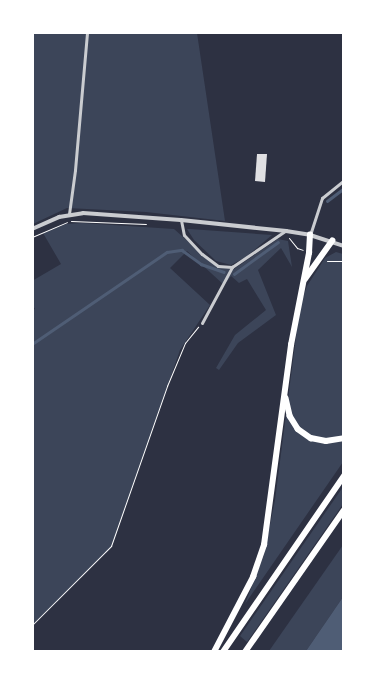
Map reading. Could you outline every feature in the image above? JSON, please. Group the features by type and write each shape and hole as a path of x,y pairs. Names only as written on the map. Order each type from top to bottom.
{"highway":[{"path":"214,652 253,577 264,545 291,345 304,280 310,235"},
{"path":"304,280 332,241"},
{"path":"285,393 290,416 298,429 311,438 326,441 344,438"},
{"path":"223,652 344,476"},
{"path":"245,652 344,510"}],"street":[{"path":"68,214 75,170 87,32"},
{"path":"310,235 322,198 344,180"},
{"path":"32,230 68,214 83,213 181,220 286,231 310,235 344,246"},
{"path":"181,220 184,235 202,254 218,266 232,267"},
{"path":"202,323 232,267 286,231"}],"path":[{"path":"32,237 68,222 148,224"},
{"path":"32,625 111,546 167,386 185,343 202,323"}],"shaded area":[{"path":"33,33 197,33 225,221 146,212 67,208 33,224"},
{"path":"82,223 174,229 217,267 234,269 278,239 288,241 292,267 281,248 258,270 276,315 238,343 219,370 216,368 235,335 266,310 247,279 239,283 231,276 224,285 187,251 170,268 210,305 180,350 112,546 33,625 32,310 35,309 33,306 32,281 61,264 43,233 66,224"},
{"path":"187,229 272,235 246,257 231,265 216,261 194,240"},
{"path":"336,252 343,254 343,462 245,604 264,555 275,500 300,306 307,286 325,258"},
{"path":"343,487 343,504 247,642 240,636"},
{"path":"343,545 343,597 306,651 269,651"},
{"path":"343,597 343,651 306,651"}],"building":[{"path":"257,154 267,154 265,182 255,181"}],"waterway":[{"path":"327,201 344,188"},
{"path":"234,274 278,242"},
{"path":"32,344 167,252 182,250 201,264 224,272"}]}
